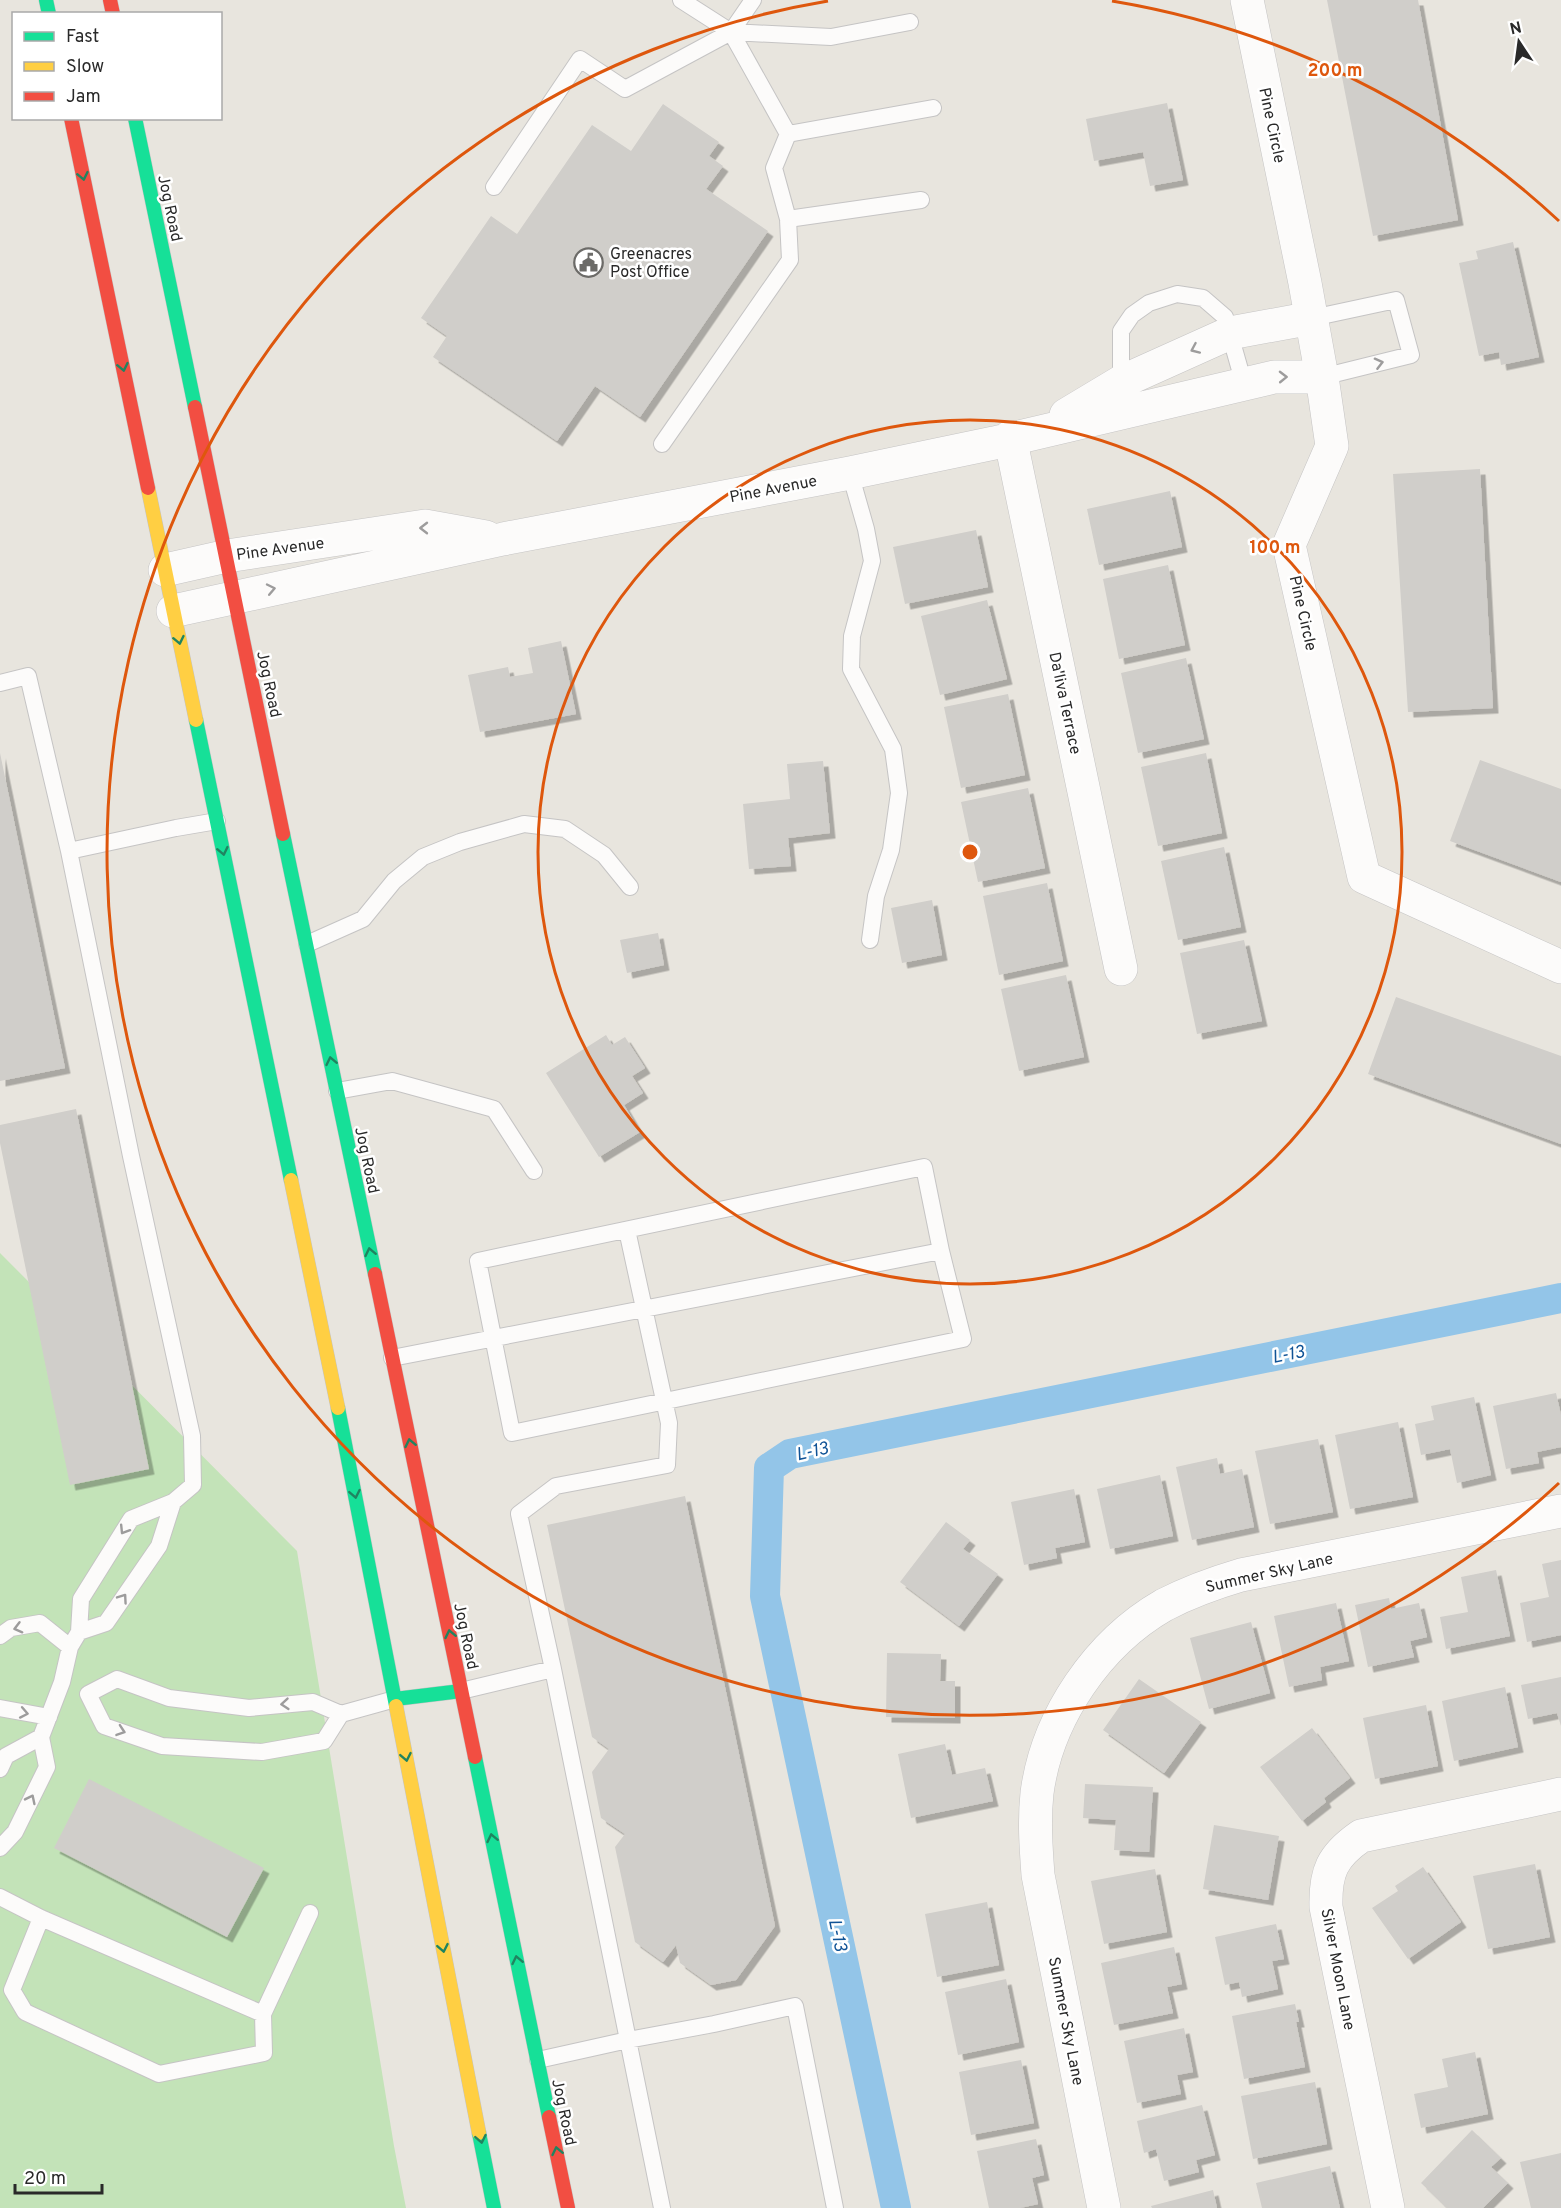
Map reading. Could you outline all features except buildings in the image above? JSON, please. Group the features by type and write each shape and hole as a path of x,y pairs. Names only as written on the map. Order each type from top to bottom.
{"main road":[{"path":"71,120 325,1342 494,2208"},
{"name":"Jog Road","path":"135,120 568,2208"},
{"path":"395,1699 461,1691"}],"street":[{"name":"Pine Circle","path":"1247,0 1312,318 1332,446 1289,545 1364,877 1561,967"},
{"name":"Pine Avenue","path":"173,611 503,539 850,473 994,443 1042,430 1120,397 1230,333 1312,318"},
{"name":"Pine Avenue","path":"1120,397 1244,384 1274,377 1322,377"},
{"name":"Da'liva Terrace","path":"1010,437 1121,969"},
{"name":"Pine Avenue","path":"165,570 227,556 425,526 503,539"},
{"name":"Summer Sky Lane","path":"1104,2208 1038,1875 1034,1833 1038,1791 1048,1751 1054,1731 1074,1694 1099,1659 1129,1630 1163,1606 1201,1587 1241,1575 1561,1511"},
{"name":"Silver Moon Lane","path":"1388,2208 1326,1907 1325,1885 1332,1865 1344,1848 1361,1836 1561,1794"}],"lane":[{"path":"681,0 731,32 788,134"},
{"path":"494,187 580,60 625,89 731,32 753,0"},
{"path":"731,32 831,37 910,22"},
{"path":"788,134 933,108"},
{"path":"662,444 790,260 788,219 774,168 788,134"},
{"path":"788,219 921,200"},
{"path":"1120,397 1121,331 1132,315 1149,303 1177,294 1203,298 1225,317 1244,384"},
{"path":"1312,318 1396,300 1411,355 1322,377"},
{"path":"850,473 866,529 872,561 852,636 851,669 872,705 893,749 899,793 891,850 876,896 870,940"},
{"path":"0,683 28,676 69,851 131,1156 192,1436 193,1485 173,1502 131,1519 81,1599 79,1632 70,1647 62,1682 41,1737 47,1767 15,1832 0,1848"},
{"path":"69,851 217,821"},
{"path":"307,944 363,919 394,881 423,857 460,842 524,824 565,829 604,855 630,887"},
{"path":"338,1091 392,1082 494,1109 534,1171"},
{"path":"924,1167 941,1251 963,1339 512,1433 478,1261 924,1167"},
{"path":"627,1230 669,1423 667,1465 556,1486 519,1514 553,1669 662,2208"},
{"path":"392,1358 941,1251"},
{"path":"79,1632 106,1623 159,1546 173,1502"},
{"path":"0,1636 11,1628 40,1623 70,1647"},
{"path":"461,1691 553,1669"},
{"path":"88,1694 117,1679 169,1698 249,1708 313,1702 341,1714 395,1699"},
{"path":"62,1682 88,1694 104,1726 162,1746 262,1752 324,1741 341,1714"},
{"path":"0,1708 49,1717"},
{"path":"0,1769 6,1756 41,1737"},
{"path":"0,1897 41,1918 263,2014"},
{"path":"41,1918 12,1989 25,2012 159,2074 264,2053 263,2014 310,1913"},
{"path":"538,2060 795,2006 835,2208"}],"green space":[{"path":"0,1253 297,1551 406,2208 0,2208"}],"waterway":[{"name":"L-13","path":"896,2208 765,1596 769,1468 790,1454 1561,1298"}],"traffic: fast":[{"path":"46,0 49,12"},
{"path":"135,120 195,407"},
{"path":"196,720 291,1180"},
{"path":"283,834 375,1274"},
{"path":"338,1408 396,1706"},
{"path":"395,1699 461,1691"},
{"path":"475,1757 549,2117"},
{"path":"479,2133 494,2208"}],"traffic: slow":[{"path":"148,488 196,720"},
{"path":"291,1180 338,1408"},
{"path":"396,1706 479,2133"}],"traffic: jam":[{"path":"110,0 113,12"},
{"path":"71,120 148,488"},
{"path":"195,407 283,834"},
{"path":"375,1274 475,1757"},
{"path":"549,2117 568,2208"}],"place":[{"name":"Greenacres Post Office","path":"589,262"}]}
